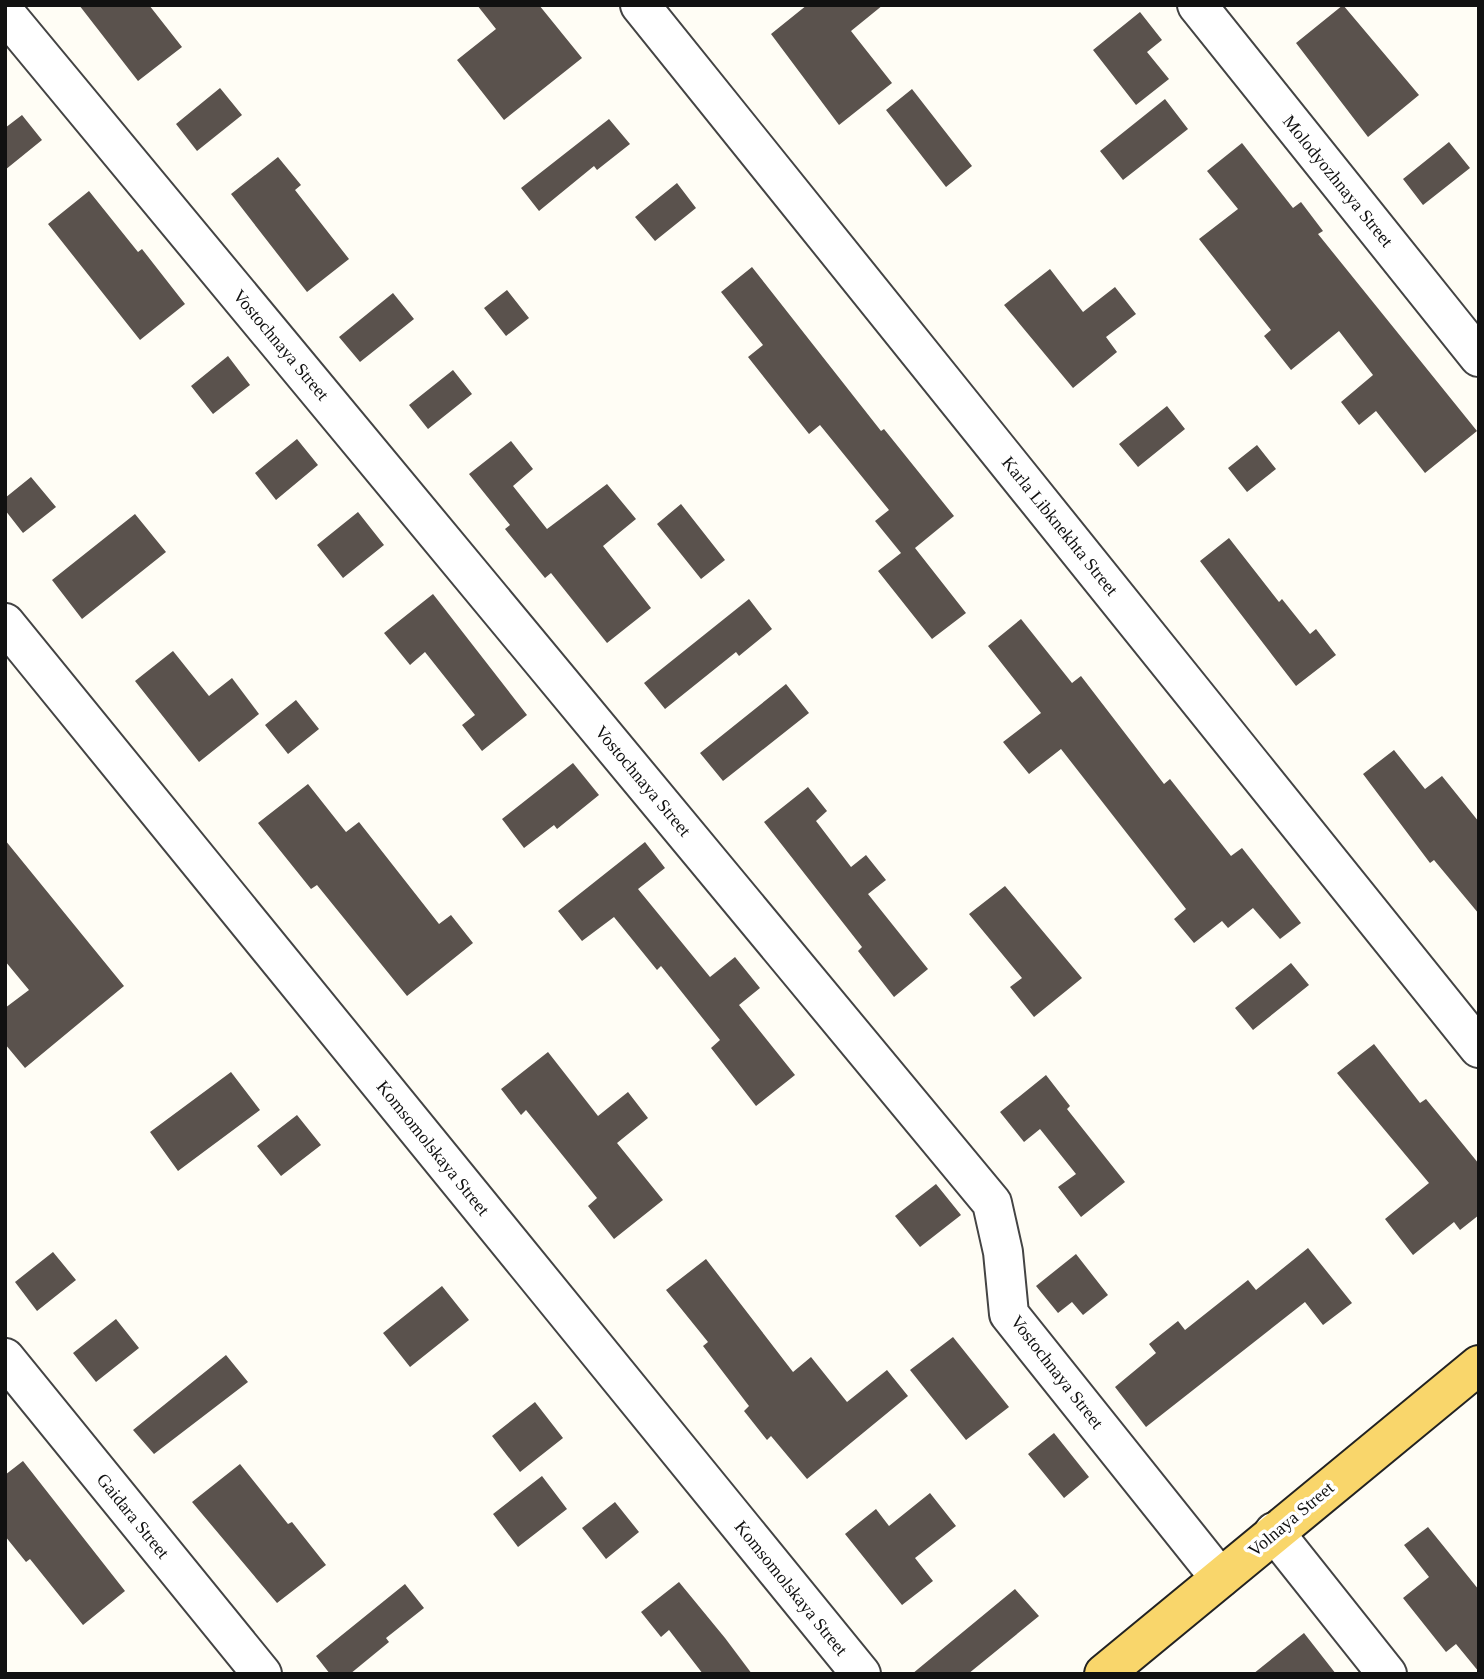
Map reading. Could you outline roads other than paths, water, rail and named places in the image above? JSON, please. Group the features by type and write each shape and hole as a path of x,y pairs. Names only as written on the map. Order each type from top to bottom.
{"main road":[{"name":"Volnaya Street","path":"1104,1674 1479,1365"}],"street":[{"name":"Karla Libknekhta Street","path":"640,5 1479,1048"},
{"name":"Molodyozhnaya Street","path":"1197,5 1479,357"},
{"name":"Vostochnaya Street","path":"5,13 992,1203 1003,1252 1009,1314 1220,1578"},
{"name":"Komsomolskaya Street","path":"5,623 861,1674"},
{"name":"Gaidara Street","path":"5,1358 262,1674"},
{"path":"1274,1532 1387,1674"}]}
